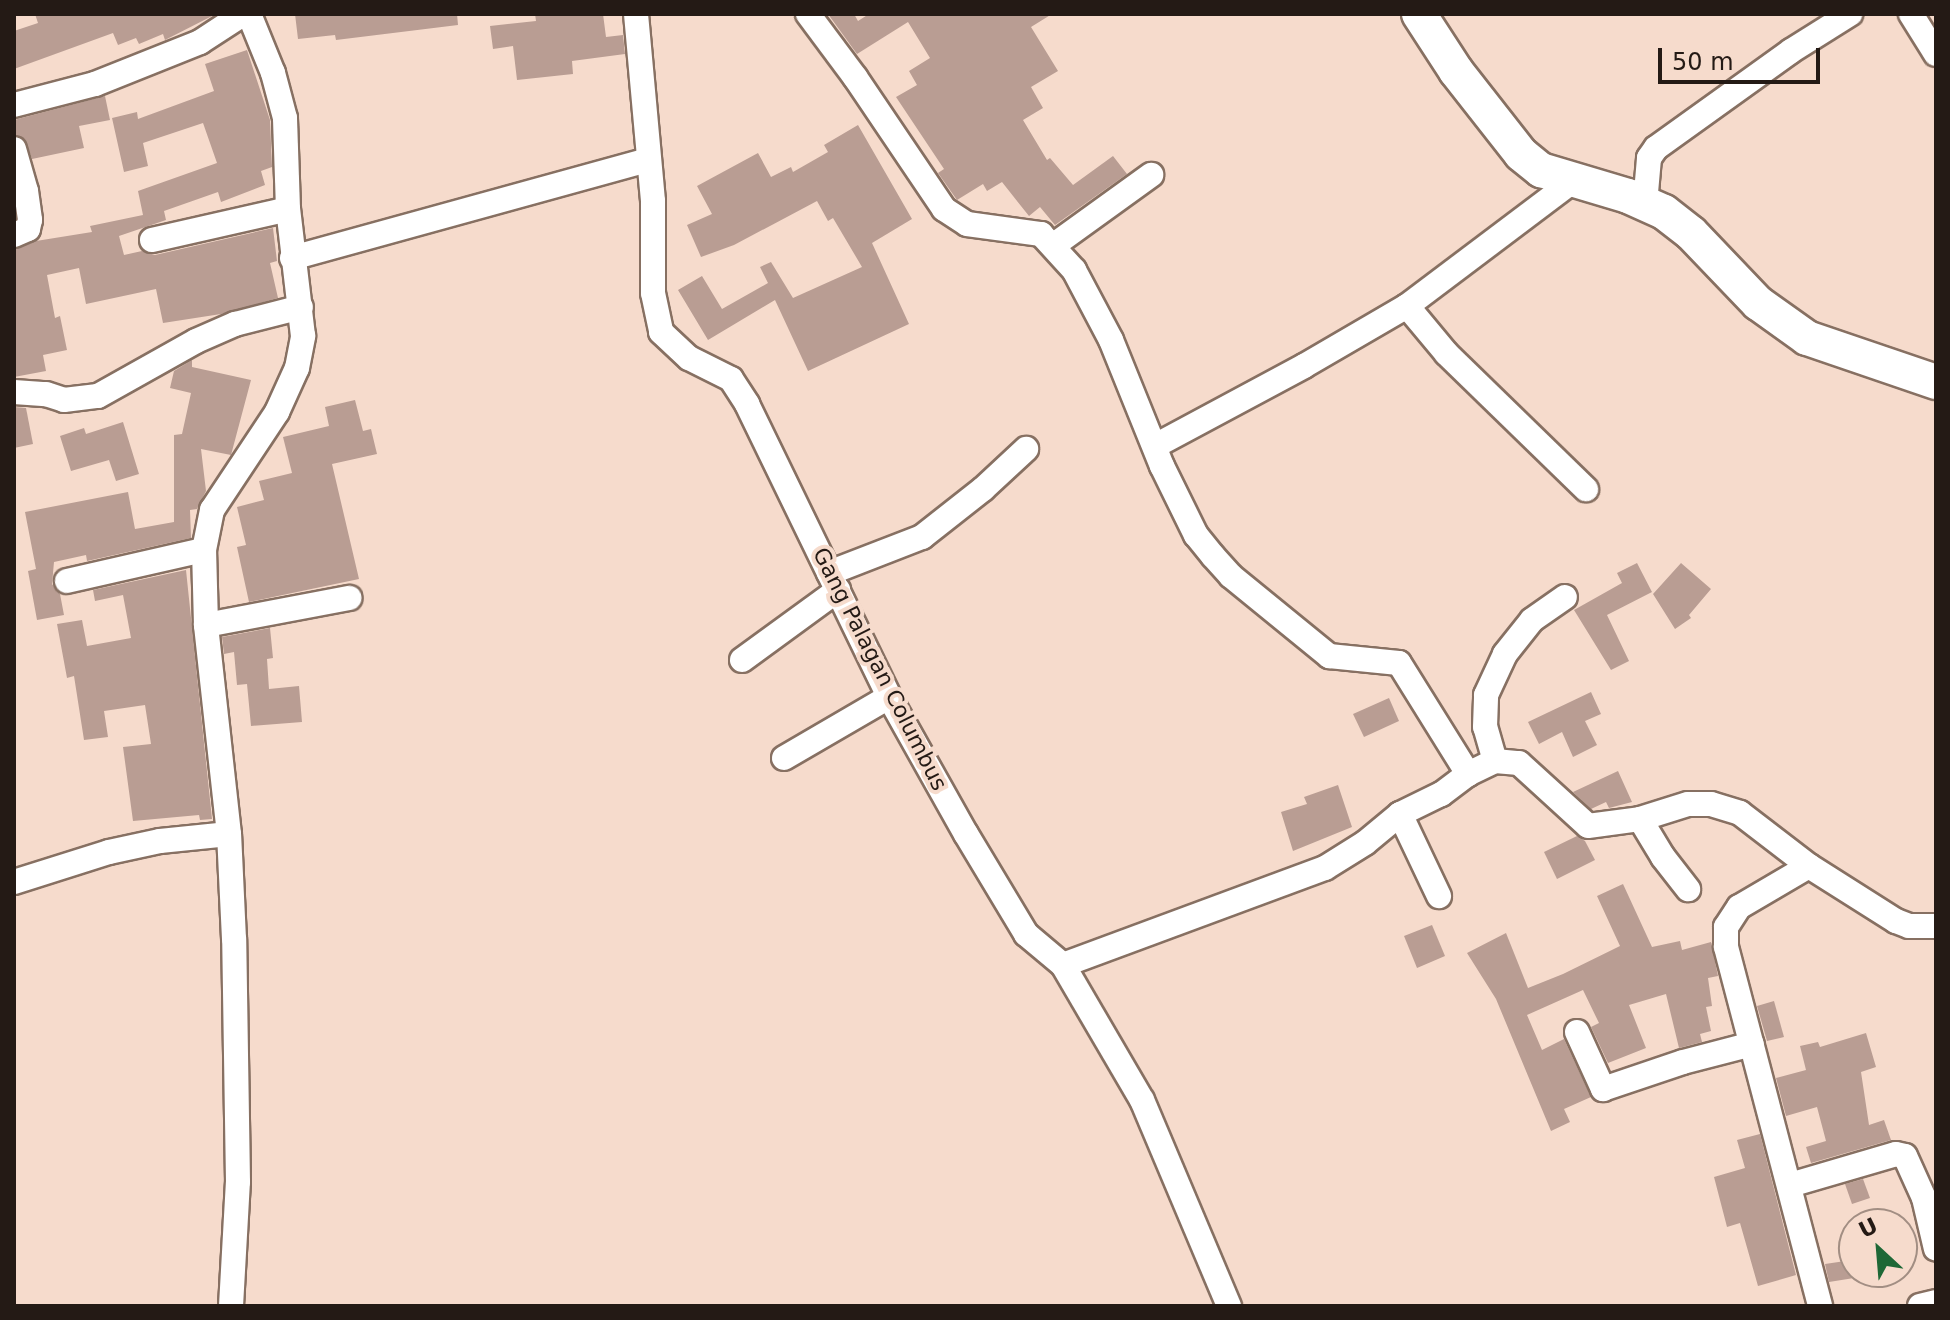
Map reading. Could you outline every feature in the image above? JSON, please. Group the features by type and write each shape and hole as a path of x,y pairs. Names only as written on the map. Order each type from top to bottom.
{"main road":[{"path":"1419,14 1456,71 1521,154 1541,170 1645,204 1691,233 1783,325 1807,338 1936,382"}],"street":[{"path":"14,105 95,84 200,42 246,14 273,73 285,118 292,258 303,336 297,368 277,412 212,510 204,550 206,625 229,834 238,1182 231,1306"},
{"name":"Gang Palagan Columbus","path":"636,14 655,231 653,293 661,332 689,358 731,379 747,404 889,697 1026,934 1063,965 1142,1100 1229,1306"},
{"path":"808,14 855,77 944,209 967,224 1021,229 1041,234 1054,245 1086,288 1196,535 1231,576 1329,656 1399,663 1468,774"},
{"path":"1645,204 1649,158 1656,148 1791,51 1850,14"},
{"path":"1911,14 1936,54"},
{"path":"14,149 26,191 30,225 25,231 14,235"},
{"path":"292,258 648,160"},
{"path":"1054,245 1151,175"},
{"path":"1155,446 1304,366 1414,300 1574,180"},
{"path":"152,240 288,209"},
{"path":"1414,300 1477,385 1586,489"},
{"path":"14,392 46,394 64,400 98,396 196,341 235,324 301,307"},
{"path":"742,660 834,582 922,537 983,489 1026,449"},
{"path":"67,581 204,550"},
{"path":"1495,761 1485,727 1486,695 1505,654 1532,620 1565,597"},
{"path":"206,625 349,598"},
{"path":"784,758 889,697"},
{"path":"1063,965 1325,868 1365,843 1400,814 1441,794 1468,774 1505,759 1519,763 1588,826 1640,819 1688,804 1711,804 1740,813 1809,866 1896,921 1909,926 1936,926"},
{"path":"1400,814 1439,896"},
{"path":"1640,819 1663,857 1688,889"},
{"path":"14,882 109,852 160,841 229,834"},
{"path":"1809,866 1739,907 1726,927 1726,947 1820,1306"},
{"path":"1577,1032 1603,1089 1683,1062 1752,1044"},
{"path":"1790,1185 1896,1154 1905,1156 1924,1198 1936,1249"},
{"path":"1920,1306 1936,1302"}],"building":[{"path":"35,14 216,14 165,40 163,34 139,44 136,38 118,45 113,33 14,69 14,31 38,23"},
{"path":"295,14 457,14 458,25 336,40 335,35 298,39"},
{"path":"535,14 603,14 606,37 623,35 625,54 572,61 573,74 517,80 513,46 493,49 490,26 536,21"},
{"path":"828,14 854,14 858,21 869,14 1052,14 1031,27 1058,71 1031,87 1043,108 1023,120 1047,160 1050,158 1073,185 1113,156 1127,174 1055,225 1040,207 1029,216 1002,182 987,191 983,184 957,200 938,173 944,169 896,97 917,85 909,71 930,58 908,22 857,54"},
{"path":"247,50 270,120 272,167 261,171 265,185 221,202 218,192 164,211 166,220 119,236 124,255 142,251 155,255 273,228 277,261 270,263 278,298 221,314 163,323 156,289 86,304 79,268 47,275 55,318 60,316 67,350 43,355 46,371 14,377 14,250 36,241 92,232 90,226 143,215 138,191 217,163 203,123 143,143 148,166 124,172 112,118 137,112 138,119 214,91 205,64"},
{"path":"105,96 110,120 79,126 84,148 32,159 25,139 14,134 14,120"},
{"path":"858,125 912,219 872,243 909,324 808,371 775,300 708,340 678,290 702,276 722,309 768,283 760,267 771,262 793,298 862,267 833,218 828,221 817,201 734,245 701,257 687,225 712,214 697,186 758,153 771,177 791,167 793,172 828,152 824,145"},
{"path":"192,360 192,367 251,380 231,455 201,449 206,491 197,509 190,510 191,538 87,561 86,555 54,562 52,584 60,594 64,615 37,620 28,571 36,569 25,512 128,492 135,529 174,522 174,435 182,434 191,393 170,388 174,371"},
{"path":"355,400 363,431 371,429 377,454 332,464 359,579 249,602 237,547 246,545 237,507 264,500 259,481 292,473 283,437 329,426 325,407"},
{"path":"14,407 26,408 33,444 14,448"},
{"path":"123,422 139,474 116,481 109,460 71,471 60,436 84,428 86,434"},
{"path":"1637,563 1652,592 1607,615 1629,661 1611,670 1574,610 1622,583 1617,573"},
{"path":"1681,563 1711,589 1689,615 1691,618 1675,629 1653,594"},
{"path":"186,570 212,819 200,820 199,815 133,821 123,747 151,744 145,705 104,711 108,737 84,740 74,676 67,678 57,624 82,620 87,646 131,638 123,595 95,601 93,590"},
{"path":"270,628 273,658 267,659 269,689 299,686 302,722 251,726 247,684 237,685 234,652 224,654 222,637"},
{"path":"1591,692 1601,714 1585,721 1597,745 1573,757 1562,732 1539,744 1528,722"},
{"path":"1389,698 1399,721 1364,737 1353,714"},
{"path":"1618,771 1632,802 1609,808 1606,802 1591,809 1573,792"},
{"path":"1338,785 1352,827 1293,851 1281,812 1307,804 1304,797"},
{"path":"1577,836 1585,841 1595,860 1557,879 1544,852"},
{"path":"1623,884 1652,947 1680,941 1682,950 1711,942 1718,976 1708,978 1712,1006 1706,1007 1711,1031 1700,1034 1702,1042 1679,1048 1666,994 1629,1005 1646,1048 1608,1063 1591,1027 1599,1023 1583,990 1527,1015 1542,1050 1564,1039 1591,1097 1564,1109 1570,1122 1551,1131 1496,999 1467,953 1506,933 1528,988 1563,974 1620,946 1597,896"},
{"path":"1432,925 1445,956 1417,968 1404,936"},
{"path":"1774,1001 1784,1037 1767,1041 1757,1006"},
{"path":"1866,1033 1876,1067 1861,1072 1869,1125 1884,1120 1891,1140 1811,1163 1806,1147 1826,1141 1817,1107 1786,1116 1776,1078 1806,1070 1800,1046 1818,1042 1820,1047"},
{"path":"1760,1134 1796,1275 1758,1286 1740,1223 1727,1227 1714,1177 1745,1168 1737,1140"},
{"path":"1863,1179 1870,1198 1852,1204 1845,1184"},
{"path":"1838,1262 1838,1281 1829,1282 1825,1264"}]}
